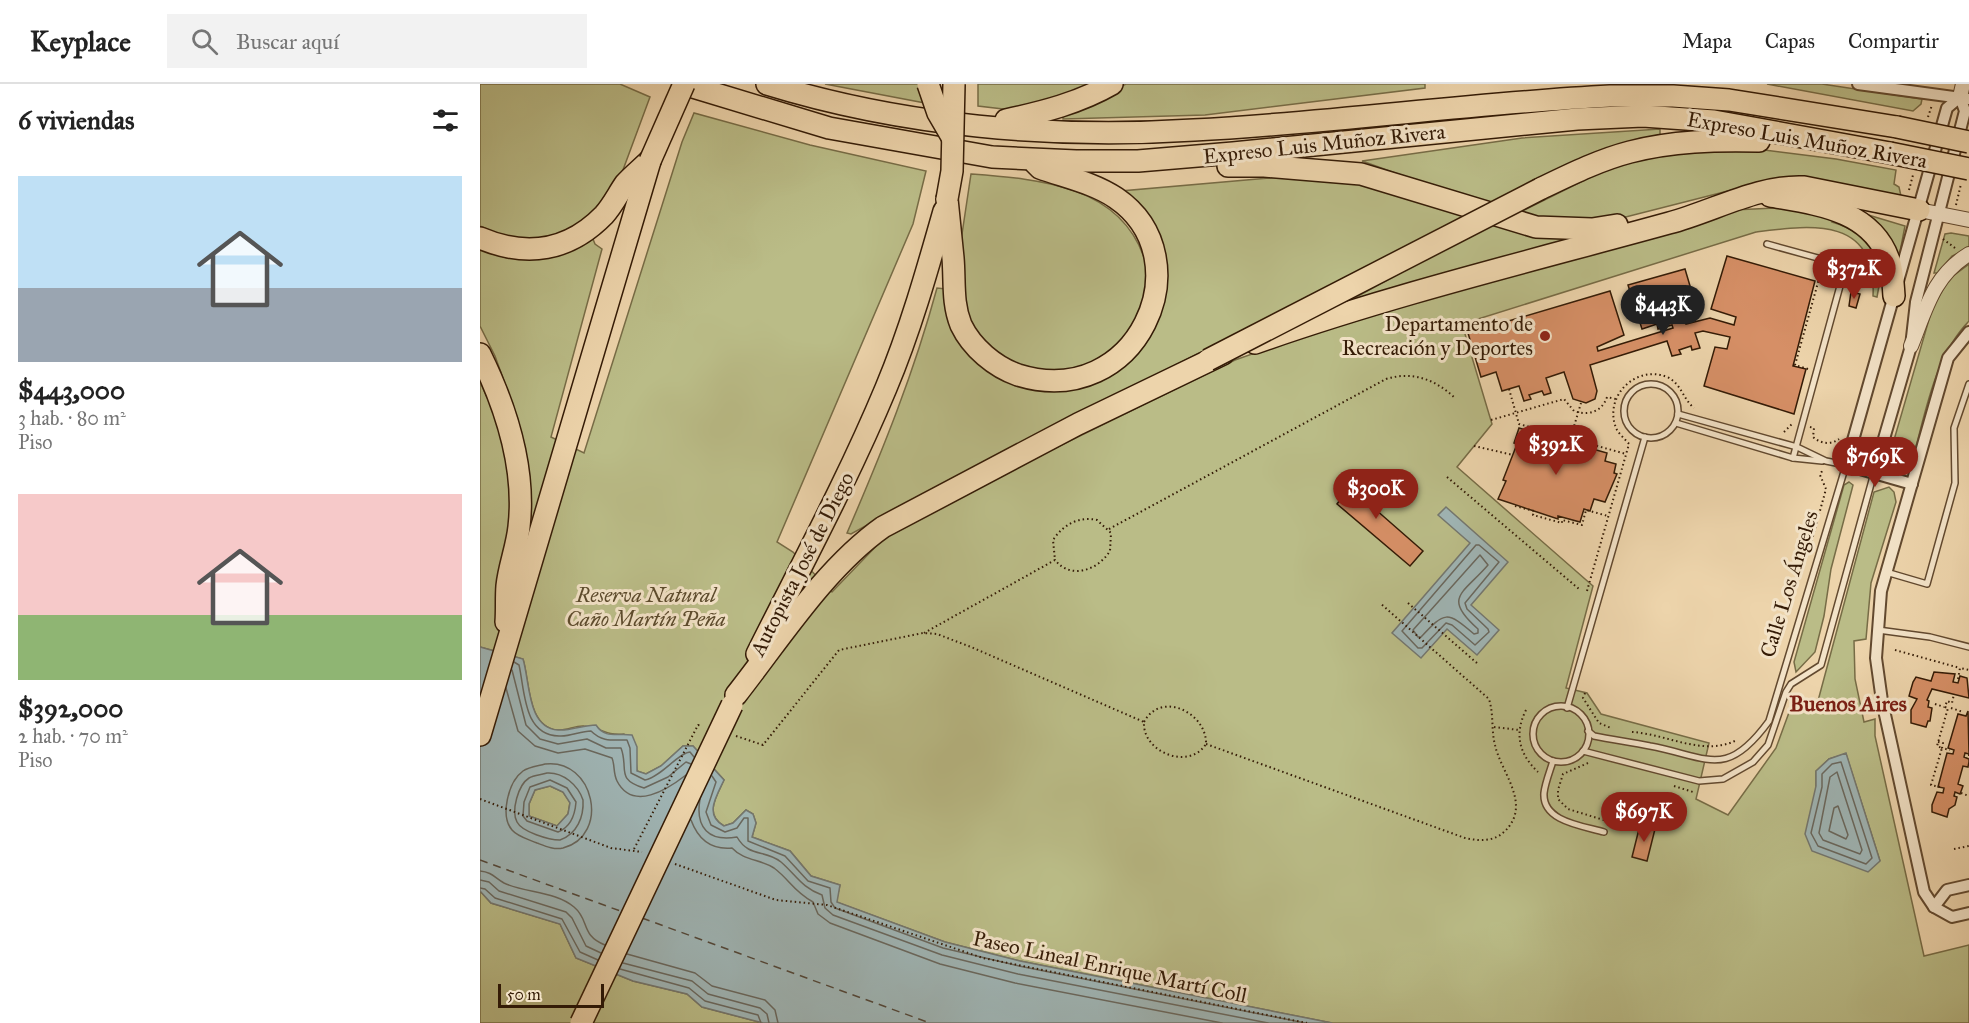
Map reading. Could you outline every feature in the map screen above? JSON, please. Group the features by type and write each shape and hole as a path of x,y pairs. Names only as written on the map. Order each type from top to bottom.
{"highway":[{"name":"Expreso Luis Muñoz Rivera","path":"684,84 829,128 992,157 1031,160 1138,161 1577,118 1643,116 1714,121 1890,153 1966,171"},
{"path":"480,735 650,161 684,84"},
{"name":"Expreso Luis Muñoz Rivera","path":"767,84 877,111 981,126 1080,132 1194,130 1553,99 1674,96 1729,100 1897,127 1969,142"},
{"path":"928,84 938,113 952,138"},
{"name":"Autopista José de Diego","path":"581,1023 734,700 848,474 887,388 919,298 947,199 954,84"},
{"path":"981,126 1041,113 1092,95 1112,84"},
{"path":"1658,84 1694,87 1729,100"},
{"path":"734,700 830,576 868,538 883,527 1078,424 1208,360 1540,189 1603,161 1663,145 1804,137"},
{"path":"947,199 957,314 966,334 986,357 1011,372 1042,381 1068,380 1103,370 1138,339 1154,294 1154,261 1147,233 1139,220 1117,198 1088,184 1040,168 1031,160"},
{"path":"480,238 505,246 543,248 568,243 603,215 626,183 650,161"},
{"path":"1138,161 1179,168 1264,166 1361,174 1536,227 1563,230 1592,230 1729,195 1756,194 1825,207 1859,220 1878,238 1884,249 1891,268 1894,296"},
{"path":"1208,360 1333,317 1679,220 1756,194 1788,186 1804,187 1937,214"},
{"path":"480,354 498,392 511,433 519,478 519,526 507,584 506,650"}],"street":[{"path":"1858,84 1964,93"},
{"name":"Calle Los Ángeles","path":"1846,465 1894,296 1937,214 1947,108 1964,93"},
{"name":"Calle Los Ángeles","path":"1874,473 1911,346 1916,302 1965,111 1964,93"},
{"path":"1937,214 1969,220"},
{"path":"1911,346 1939,280 1952,265 1969,254"},
{"path":"1969,332 1948,358 1886,572 1881,591 1876,658 1882,701 1924,892 1934,907 1952,917 1969,913"},
{"path":"1846,465 1912,484"},
{"path":"1934,907 1947,890 1969,885"}],"lane":[{"path":"1767,244 1836,262 1842,269 1843,279 1793,458"},
{"path":"1650,384 1665,388 1675,399 1678,414 1676,423 1660,437 1645,437 1632,430 1625,416 1626,401 1636,389 1650,384"},
{"path":"1886,572 1927,584 1955,483 1954,428 1969,384"},
{"path":"1678,414 1797,447 1826,461"},
{"path":"1676,423 1793,458 1846,465"},
{"path":"1743,444 1746,433"},
{"path":"1567,708 1645,437"},
{"name":"Calle Los Ángeles","path":"1588,731 1594,736 1650,746 1704,760 1721,760 1734,756 1756,739 1769,721 1846,465"},
{"name":"Calle Los Ángeles","path":"1583,751 1699,781 1723,779 1753,762 1767,746 1791,684 1821,664 1874,473"},
{"path":"1878,630 1930,637 1969,647"},
{"path":"1557,707 1567,708 1580,714 1588,731 1583,751 1570,760 1553,761 1537,749 1534,728 1544,712 1557,707"},
{"path":"1553,761 1545,799 1553,814 1562,820 1604,832"}],"path":[{"path":"1937,214 1966,171"},
{"path":"1806,379 1808,369 1795,365 1825,260"},
{"path":"1587,591 1629,444 1615,423 1617,399 1622,388 1632,379 1647,374 1658,375 1674,381 1694,408"},
{"path":"1109,529 1392,377 1410,376 1430,380 1455,398"},
{"path":"1509,389 1519,424 1626,454"},
{"path":"1491,420 1564,399 1569,407 1578,412 1587,413 1596,410 1607,397 1617,399"},
{"path":"1569,443 1581,403"},
{"path":"1781,432 1788,430 1795,419"},
{"path":"1791,422 1814,428 1812,435 1816,440 1830,443 1838,440 1841,434"},
{"path":"1805,562 1826,489 1820,475 1830,443"},
{"path":"1474,446 1514,455"},
{"path":"1447,477 1579,589"},
{"path":"1515,506 1534,511 1533,515 1562,523 1562,520 1582,525 1586,510 1608,516"},
{"path":"1084,518 1093,519 1109,529 1111,548 1104,559 1095,566 1079,572 1070,571 1055,560 1052,552 1053,540 1071,523 1084,518"},
{"path":"730,735 763,745 839,650 904,639 923,633 1055,560"},
{"path":"1206,744 1465,838 1480,841 1492,839 1504,832 1513,821 1516,810 1515,793 1495,746 1492,710 1486,695 1380,603"},
{"path":"1408,603 1478,664"},
{"path":"923,633 937,634 1144,722"},
{"path":"1895,650 1969,670"},
{"path":"1958,679 1960,668"},
{"path":"1585,693 1583,698 1599,723 1612,728"},
{"path":"1950,750 1937,746 1948,708 1947,701 1952,703 1954,694"},
{"path":"1935,704 1963,712"},
{"path":"1144,722 1158,709 1173,707 1186,710 1203,725 1206,744"},
{"path":"1526,710 1519,730 1521,748 1525,757 1542,776 1561,781"},
{"path":"1144,722 1145,734 1149,741 1167,754 1189,756 1206,744"},
{"path":"634,849 698,725 709,728"},
{"path":"1494,727 1519,730"},
{"path":"1630,731 1710,747 1721,747 1744,736"},
{"path":"1940,788 1931,785 1942,748"},
{"path":"1594,763 1565,773 1557,794 1560,803 1569,808 1607,820"},
{"path":"1671,785 1693,792"},
{"path":"1961,793 1969,795"},
{"path":"480,799 611,848 634,849 645,853"},
{"path":"1954,849 1969,846"},
{"name":"Paseo Lineal Enrique Martí Coll","path":"667,861 776,900 827,905 983,958 1307,1023"}],"green space":[{"name":"Reserva Natural Caño Martín Peña","path":"480,84 620,84 650,97 617,186 586,222 595,244 602,249 551,437 584,453 682,142 694,113 810,145 926,171 913,224 777,542 793,552 832,592 883,539 1051,450 1235,360 1320,330 1733,210 1794,207 1834,214 1832,222 1856,233 1872,249 1879,270 1877,297 1873,296 1871,270 1864,251 1853,239 1837,231 1798,228 1756,232 1462,324 1492,424 1457,467 1593,586 1566,688 1587,693 1601,714 1709,743 1696,799 1728,815 1776,748 1791,707 1815,712 1874,492 1889,487 1894,492 1896,502 1871,583 1866,639 1854,641 1855,679 1864,722 1875,719 1875,736 1924,956 1969,945 1969,1023 1332,1023 1020,961 945,942 836,902 840,885 811,876 790,851 752,837 756,823 753,814 746,810 733,823 724,826 718,822 713,811 724,780 693,746 683,746 661,766 646,774 637,771 636,761 624,734 612,734 584,726 560,730 547,727 540,720 531,702 523,659 480,647 480,382 492,408 518,420 495,356 480,326 480,249 507,258 510,239 480,226","holes":["1846,754 1880,861 1816,786 1816,771 1829,759"]},
{"path":"825,84 920,84 925,103"},
{"path":"978,84 1100,84 1020,111 978,106"},
{"path":"1126,84 1425,84 1425,88 1205,115 1063,119 1063,114"},
{"path":"1767,84 1822,84 1922,99 1921,104 1913,111"},
{"path":"1660,129 1660,141 1486,206 1362,161 1522,138"},
{"path":"1741,147 1836,159 1896,170 1894,184 1899,187 1901,196 1816,179 1775,179 1606,222 1587,224 1516,214 1613,166 1643,156"},
{"path":"971,174 1050,184 1076,191 1099,202 1119,217 1135,238 1146,264 1165,260 1121,191 1315,174 1342,174 1470,214 918,497 851,534 847,533 896,412 937,288 946,289 959,254"},
{"path":"1865,214 1905,226 1898,262"},
{"path":"1491,223 1580,237 1548,250 1349,301"},
{"path":"1945,234 1969,236 1969,248 1952,256 1938,273 1934,273"},
{"path":"1969,264 1969,321 1956,336 1938,371 1910,468 1903,474 1896,475 1887,464 1932,309 1949,279"},
{"path":"1849,482 1853,485 1831,569 1824,616 1815,652 1796,672 1794,662 1844,485"},
{"path":"550,786 563,792 570,802 568,814 557,826 529,816 529,804 535,790"},
{"path":"480,891 491,903 560,924 576,958 633,981 687,994 702,1007 763,1023 480,1023"}],"water":[{"path":"1446,507 1508,562 1471,605 1499,630 1477,655 1447,629 1421,658 1392,633 1470,543 1438,515"},
{"path":"480,647 523,659 535,713 548,727 563,730 596,725 607,734 632,735 637,747 637,771 646,774 661,766 683,746 693,746 724,780 713,811 718,822 724,826 733,823 746,810 753,814 756,823 752,837 790,851 811,876 840,885 837,902 945,942 1020,961 1332,1023 763,1023 702,1007 687,994 633,981 576,958 560,924 491,903 480,891","holes":["550,786 563,792 570,803 568,814 557,826 529,816 529,804 535,790"]},
{"path":"1846,753 1880,861 1868,872 1812,851 1805,834 1816,786 1816,771 1829,759"}],"building":[{"name":"Departamento de Recreación y Deportes","path":"1727,256 1815,281 1793,366 1806,369 1794,414 1704,386 1715,347 1727,349 1730,337 1703,331 1695,333 1700,348 1692,350 1691,346 1679,350 1681,354 1672,356 1667,341 1590,365 1597,391 1595,399 1586,403 1573,399 1564,372 1546,378 1551,393 1544,395 1542,391 1529,395 1531,399 1524,401 1519,386 1502,391 1496,372 1481,377 1468,333 1610,291 1624,335 1597,347 1598,351 1673,328 1672,325 1658,329 1657,324 1642,329 1628,285 1685,269 1698,313 1684,317 1686,324 1710,318 1734,325 1736,317 1711,309"},
{"path":"1851,292 1860,294 1856,308 1849,306"},
{"path":"1519,428 1607,453 1605,461 1616,464 1614,473 1617,474 1605,502 1594,499 1590,511 1584,509 1580,522 1558,516 1558,519 1498,499 1517,444 1514,443"},
{"path":"1350,476 1381,502 1375,509 1423,551 1410,566 1337,504 1343,496 1337,491"},
{"path":"1934,672 1955,674 1953,682 1958,683 1960,676 1967,678 1969,698 1932,689 1927,700 1929,701 1928,707 1932,708 1930,721 1926,727 1911,723 1911,710 1917,699 1909,696 1913,682 1916,677 1931,681"},
{"path":"1968,711 1969,754 1965,753 1964,757 1969,759 1969,762 1968,767 1963,766 1958,784 1963,786 1960,794 1955,792 1954,796 1957,797 1955,805 1949,809 1947,817 1932,812 1932,805 1937,792 1943,793 1944,788 1938,787 1947,753 1953,754 1954,750 1948,748 1958,714 1966,716"},
{"path":"1640,825 1655,829 1647,861 1632,857"}],"ferry route":[{"path":"480,860 623,912"},
{"path":"642,918 930,1023"}],"place":[{"name":"Departamento de Recreación y Deportes","path":"1545,336"}],"district":[{"name":"Buenos Aires","path":"1848,703"}]}
